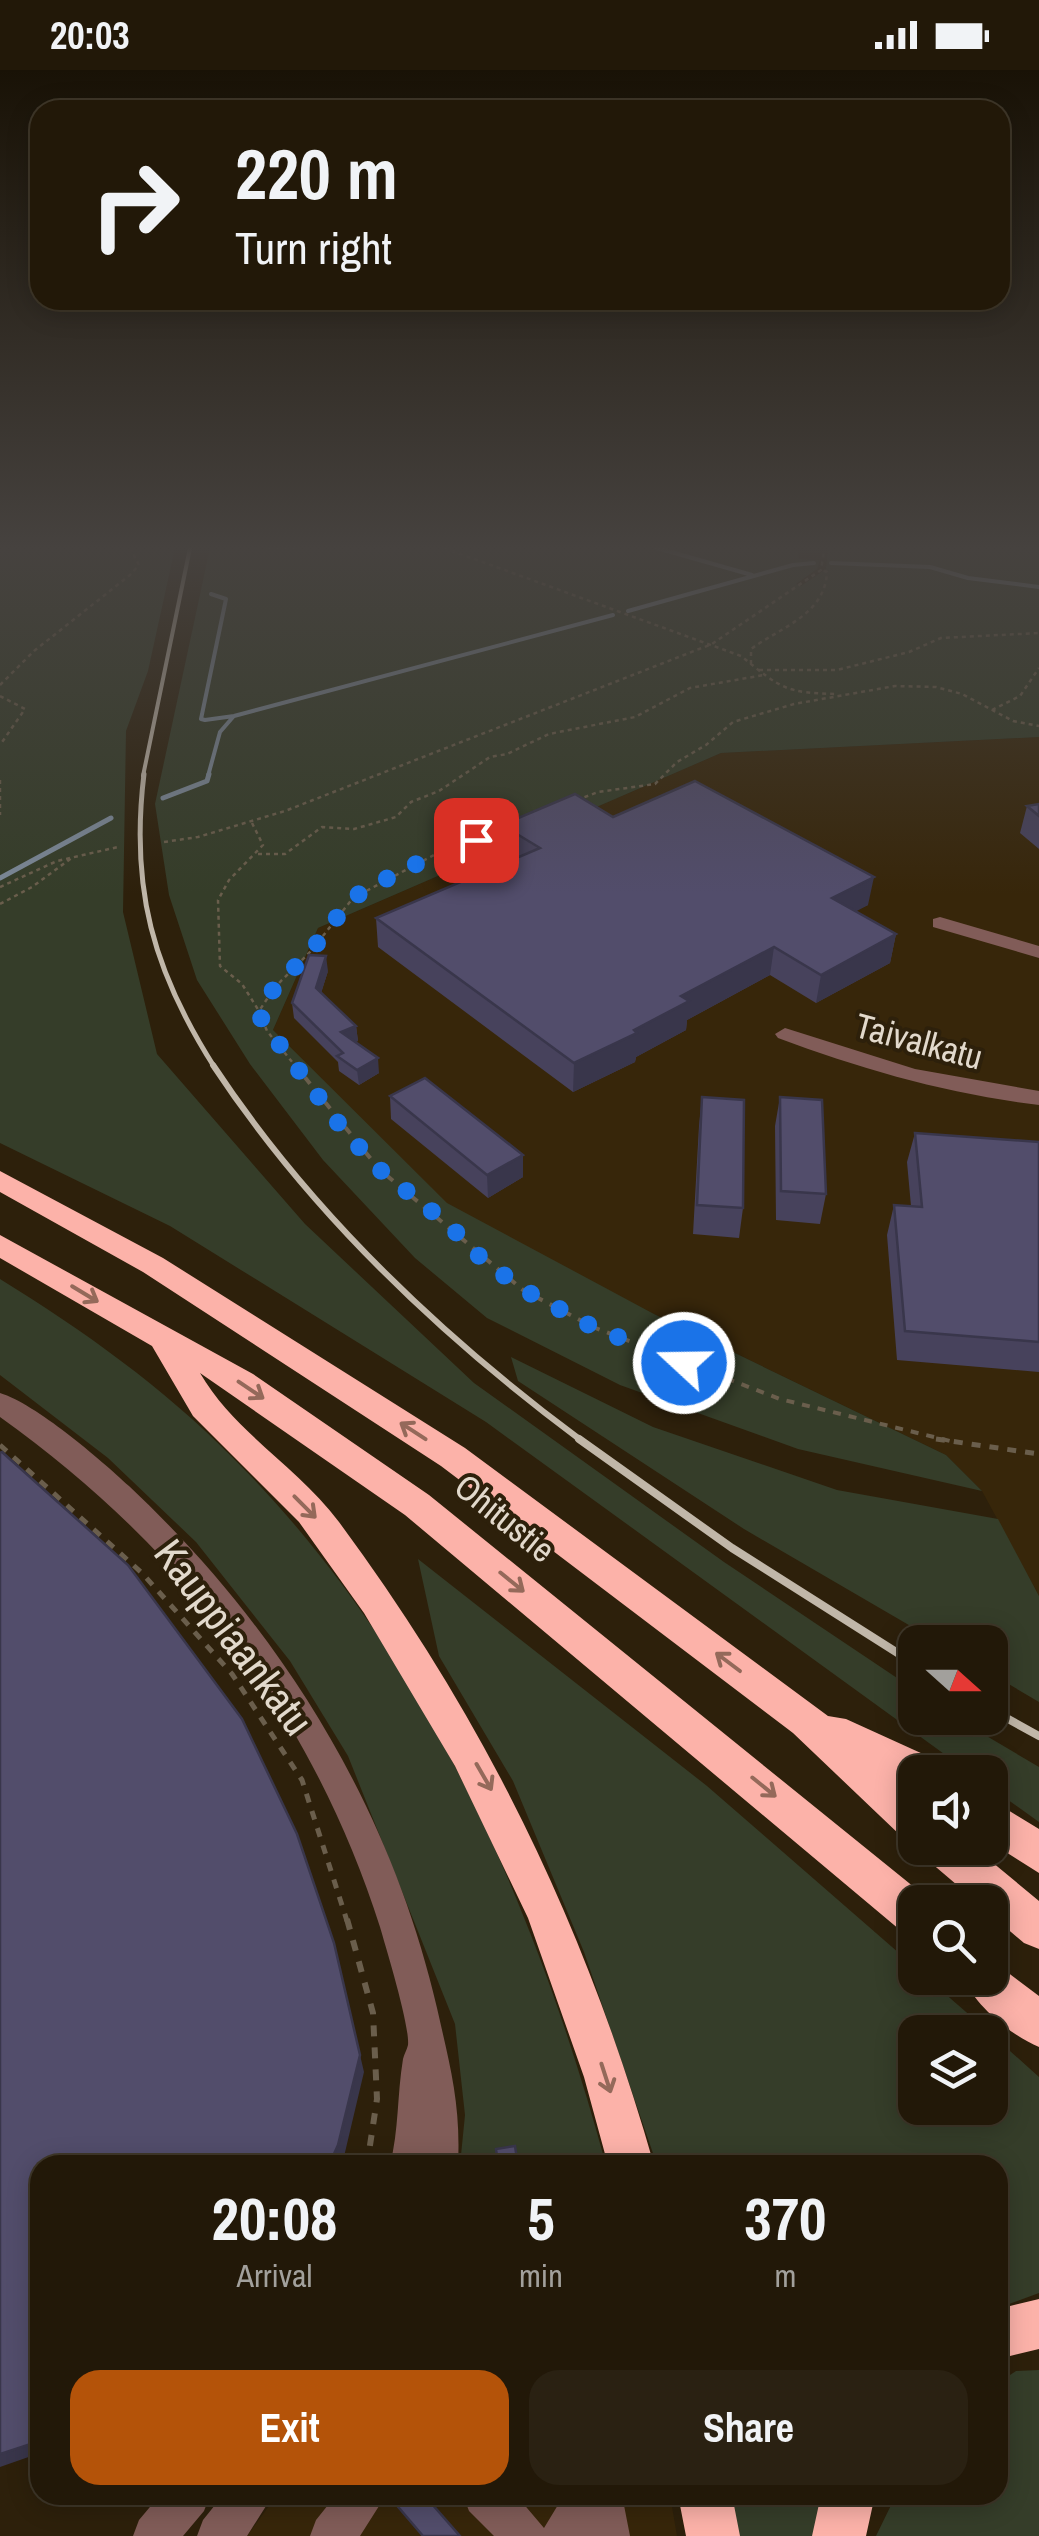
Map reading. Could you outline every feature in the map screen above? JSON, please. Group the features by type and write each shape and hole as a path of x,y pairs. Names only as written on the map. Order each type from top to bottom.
{"highway":[{"name":"Ohitustie","path":"0,1180 153,1265 453,1457 806,1721 898,1806"},
{"name":"Ohitustie","path":"0,1244 242,1383 417,1504 898,1901"},
{"path":"166,1342 210,1414 318,1520 372,1593 432,1687 504,1814 571,1970 628,2155"},
{"path":"806,1721 898,1762"},
{"path":"1008,1831 1039,1853"},
{"path":"964,1865 1039,1928"},
{"path":"1005,1995 1039,2025"},
{"path":"1008,2332 1039,2324"},
{"path":"707,2505 713,2536"},
{"path":"839,2536 846,2505"}],"street":[{"path":"940,924 1039,952"},
{"name":"Taivalkatu","path":"785,1034 879,1069 984,1093 1039,1098"},
{"name":"Kauppiaankatu","path":"0,1402 104,1480 176,1552 286,1691 338,1784 377,1871 418,1988 440,2101 440,2155"},
{"name":"Kauppiaankatu","path":"411,2155 426,2042"},
{"path":"155,2536 180,2505"},
{"path":"219,2536 243,2505"},
{"path":"332,2536 356,2505"},
{"path":"495,2505 525,2536"},
{"path":"563,2536 583,2505"},
{"path":"602,2505 608,2536"}],"path":[{"path":"0,685 23,663"},
{"path":"164,842 252,822 663,663"},
{"path":"758,670 838,670 866,663"},
{"path":"751,664 795,693 846,695"},
{"path":"991,710 1020,696 1039,668"},
{"path":"258,854 284,855 314,840 322,827 354,829 396,817 411,802 439,790 483,762 549,734 635,716 690,688 764,676"},
{"path":"572,802 598,792 655,784 677,762 706,745 733,722 763,711 895,686 936,687 962,694 1013,721 1039,726"},
{"path":"0,696 26,709 0,745"},
{"path":"0,780 0,815"},
{"path":"252,822 261,834 263,846 228,880 217,899 220,966 242,984 267,1031 379,1169 448,1224 483,1260 524,1290 593,1327 780,1399 941,1440 1039,1454"},
{"path":"259,1011 352,898 434,855 512,828"},
{"path":"0,887 37,866 82,852 118,847"},
{"path":"0,904 82,852"},
{"path":"0,1445 142,1573 232,1674 302,1780 331,1863 373,2013 377,2099 369,2155"}],"shaded area":[{"path":"1039,737 1039,1596 982,1491 946,1455 654,1314 420,1194 273,1030 318,928 721,753"},
{"path":"270,2505 672,2505 677,2536 247,2536"}],"green space":[{"path":"0,663 150,663 126,731 123,912 157,1054 305,1224 474,1383 724,1562 898,1679 898,1721 486,1422 170,1226 0,1143"},
{"path":"185,663 1039,663 1039,737 721,753 318,928 273,1030 447,1203 654,1314 946,1455 982,1491 798,1449 620,1385 487,1318 415,1258 323,1160 250,1064 197,980 169,895 155,804"},
{"path":"0,1279 122,1361 179,1408 233,1458 301,1533 362,1613 417,1698 465,1786 508,1878 545,1973 603,2155 461,2155 465,2115 455,2024 348,1756 290,1661 196,1542 108,1458 0,1375"},
{"path":"511,1357 653,1427 837,1490 998,1519 1039,1596 1039,1702 1008,1684 1008,1625 909,1625 744,1529 518,1381"},
{"path":"418,1559 707,1786 898,1952 898,1995 947,1995 969,2015 898,2015 898,2125 1008,2125 1008,2049 1039,2077 1039,2293 1008,2304 1008,2155 654,2155 584,1952 513,1781 439,1656"},
{"path":"918,1735 985,1735 1039,1767 1039,1822 1008,1800 1008,1755 946,1755"},
{"path":"1039,2370 1039,2536 876,2536 891,2505 1008,2505 1008,2376 1016,2371"},
{"path":"733,2505 824,2505 816,2536 739,2536"}],"building":[{"path":"695,781 874,877 832,898 896,934 821,975 774,947 681,996 689,1001 634,1030 637,1033 574,1063 376,918 540,848 502,825 575,794 613,817"},
{"path":"1039,804 1039,816 1027,806"},
{"path":"309,955 326,956 316,988 356,1026 341,1032 378,1058 357,1070 337,1056 343,1053 292,1003"},
{"path":"425,1078 523,1155 487,1175 390,1096"},
{"path":"702,1097 744,1100 743,1208 697,1205"},
{"path":"780,1097 822,1100 826,1194 781,1191"},
{"path":"915,1133 1039,1142 1039,1342 905,1331 894,1205 922,1207"},
{"path":"0,1453 128,1565 242,1719 297,1834 334,1943 360,2055 334,2155 30,2155 30,2444 0,2454"},
{"path":"515,2146 516,2155 497,2155 496,2149"},
{"path":"397,2505 433,2505 460,2536 423,2536"}],"waterway":[{"path":"213,663 201,719 205,720 234,716 433,663"},
{"path":"208,776 220,732 233,717"},
{"path":"163,798 207,781 209,774"},
{"path":"0,878 111,818"}],"railway":[{"path":"143,776 166,663"},
{"path":"144,774 140,854 151,927 176,997 214,1067"},
{"path":"214,1067 292,1171 381,1269 479,1359 582,1441"},
{"path":"579,1439 732,1548 898,1653"},
{"path":"1008,1719 1039,1736"}],"route":[{"path":"476,840 404,869 352,898 311,951 275,987 259,1011 262,1021 342,1128 379,1169 448,1224 483,1260 524,1290 593,1327 684,1363"}]}
